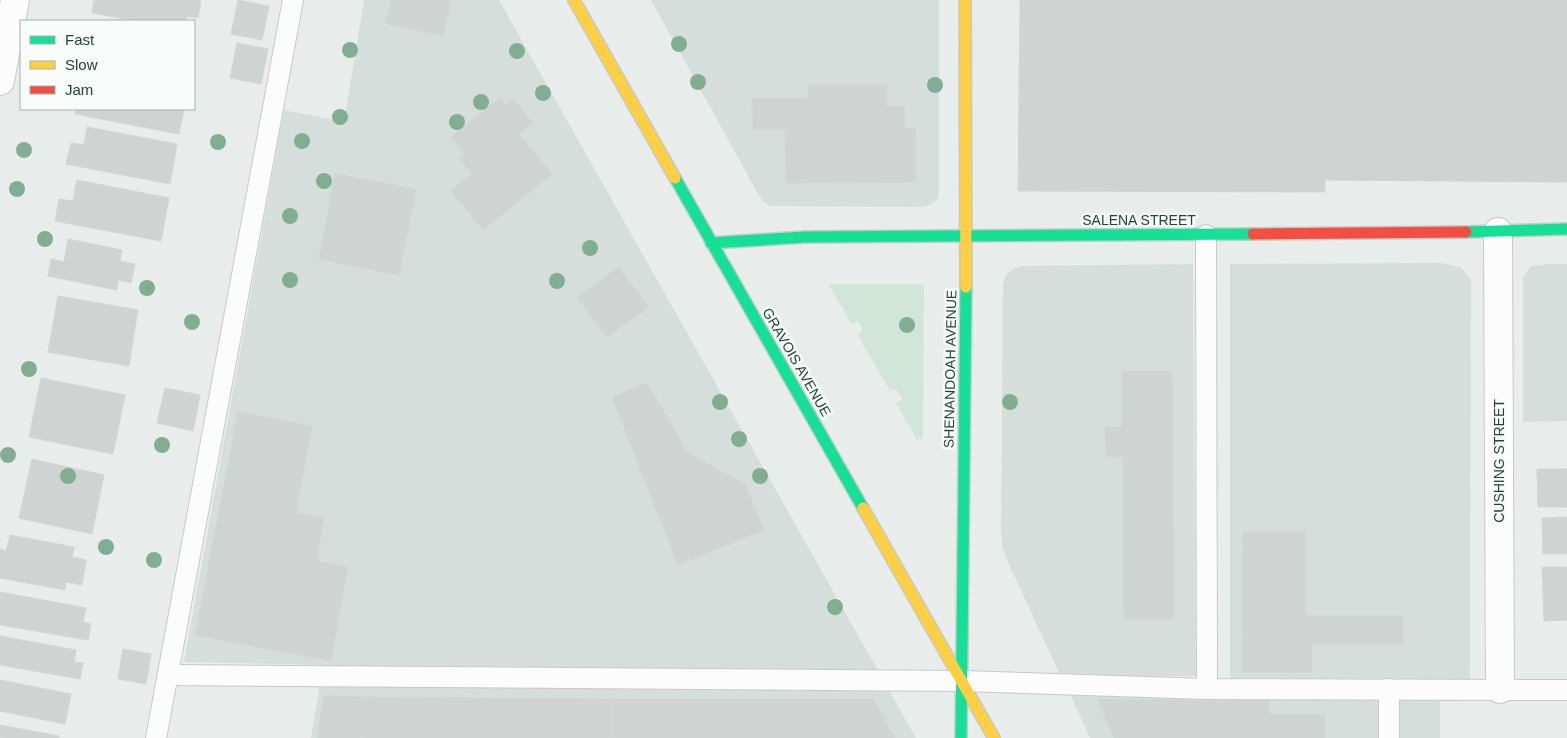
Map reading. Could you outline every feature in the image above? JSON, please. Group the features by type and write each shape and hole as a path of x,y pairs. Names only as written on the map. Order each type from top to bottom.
{"street":[{"path":"0,81 15,0"},
{"name":"GRAVOIS AVENUE","path":"574,0 994,738"},
{"name":"SHENANDOAH AVENUE","path":"961,738 967,236 965,0"},
{"name":"SALENA STREET","path":"711,243 805,237 1498,232 1567,229"},
{"name":"CUSHING STREET","path":"1498,232 1500,689"}],"lane":[{"path":"156,738 293,0"},
{"path":"1206,235 1207,688"},
{"path":"168,674 962,681 1207,688 1567,690"},
{"path":"1389,690 1389,738"}],"shaded area":[{"path":"364,0 499,0 916,738 311,738 323,665 184,662 284,110 344,122"},
{"path":"651,0 939,0 938,199 930,205 920,207 770,206 758,194"},
{"path":"1442,263 1460,267 1471,279 1470,679 1230,678 1230,264"},
{"path":"1193,264 1196,676 1061,677 1006,558 1002,544 1003,283 1007,274 1014,268 1023,266"},
{"path":"1567,264 1567,421 1523,422 1523,277 1531,266"},
{"path":"1070,694 1440,699 1440,738 1090,738"}],"green space":[{"path":"828,284 924,284 923,437 917,440 896,403 903,399 896,389 890,391 858,335 863,330 858,321 852,324"}],"building":[{"path":"94,0 201,1 198,18 187,16 186,20 132,20 92,13"},
{"path":"238,0 269,6 262,40 231,34"},
{"path":"391,0 451,0 443,36 386,23"},
{"path":"1020,0 1567,0 1567,182 1325,180 1325,192 1018,191"},
{"path":"237,43 268,49 261,84 230,78"},
{"path":"808,85 887,85 887,106 904,106 905,129 916,128 916,182 786,183 785,129 753,129 752,98 808,98"},
{"path":"500,98 506,105 513,99 533,123 519,134 552,174 483,230 451,191 472,174 459,158 464,154 451,137"},
{"path":"76,110 184,110 179,134 75,114"},
{"path":"87,127 177,144 170,184 66,164 71,143 84,145"},
{"path":"335,174 416,189 399,275 319,259"},
{"path":"77,180 169,198 161,241 55,221 59,199 73,201"},
{"path":"68,239 122,250 120,261 135,264 131,283 118,280 117,290 48,276 51,259 64,262"},
{"path":"619,267 648,307 607,337 577,297"},
{"path":"58,296 138,310 129,366 48,352"},
{"path":"1122,371 1172,371 1174,619 1124,619 1123,457 1106,457 1105,427 1122,427"},
{"path":"41,378 125,395 113,454 29,437"},
{"path":"647,383 688,453 745,484 764,530 678,565 612,397"},
{"path":"165,388 200,395 193,431 157,423"},
{"path":"238,412 312,426 296,513 324,518 316,561 348,567 331,661 195,635"},
{"path":"32,459 104,475 92,534 19,518"},
{"path":"1537,469 1567,469 1567,507 1538,507"},
{"path":"1567,517 1567,554 1543,554 1542,518"},
{"path":"1243,532 1305,532 1305,616 1403,616 1403,644 1312,644 1312,672 1242,672"},
{"path":"10,535 74,547 72,557 86,560 82,585 66,582 65,590 0,578 0,549 6,551"},
{"path":"1542,567 1567,567 1567,620 1544,621"},
{"path":"0,592 86,608 83,622 91,624 88,640 0,625"},
{"path":"0,636 76,650 74,662 83,663 80,679 0,665"},
{"path":"123,649 151,654 146,684 118,679"},
{"path":"0,680 71,694 65,724 0,711"},
{"path":"324,696 362,697 362,738 317,738"},
{"path":"362,697 613,699 613,738 362,738"},
{"path":"613,699 874,699 895,738 613,738"},
{"path":"1097,699 1269,701 1269,714 1325,714 1325,738 1114,738"},
{"path":"0,725 59,736 59,738 0,738"}],"traffic: fast":[{"path":"675,178 863,508"},
{"path":"1466,232 1567,229"},
{"path":"711,243 805,237 1253,234"},
{"path":"961,738 966,287"}],"traffic: slow":[{"path":"574,0 675,178"},
{"path":"965,0 966,287"},
{"path":"863,508 994,738"}],"traffic: jam":[{"path":"1253,234 1466,232"}]}
